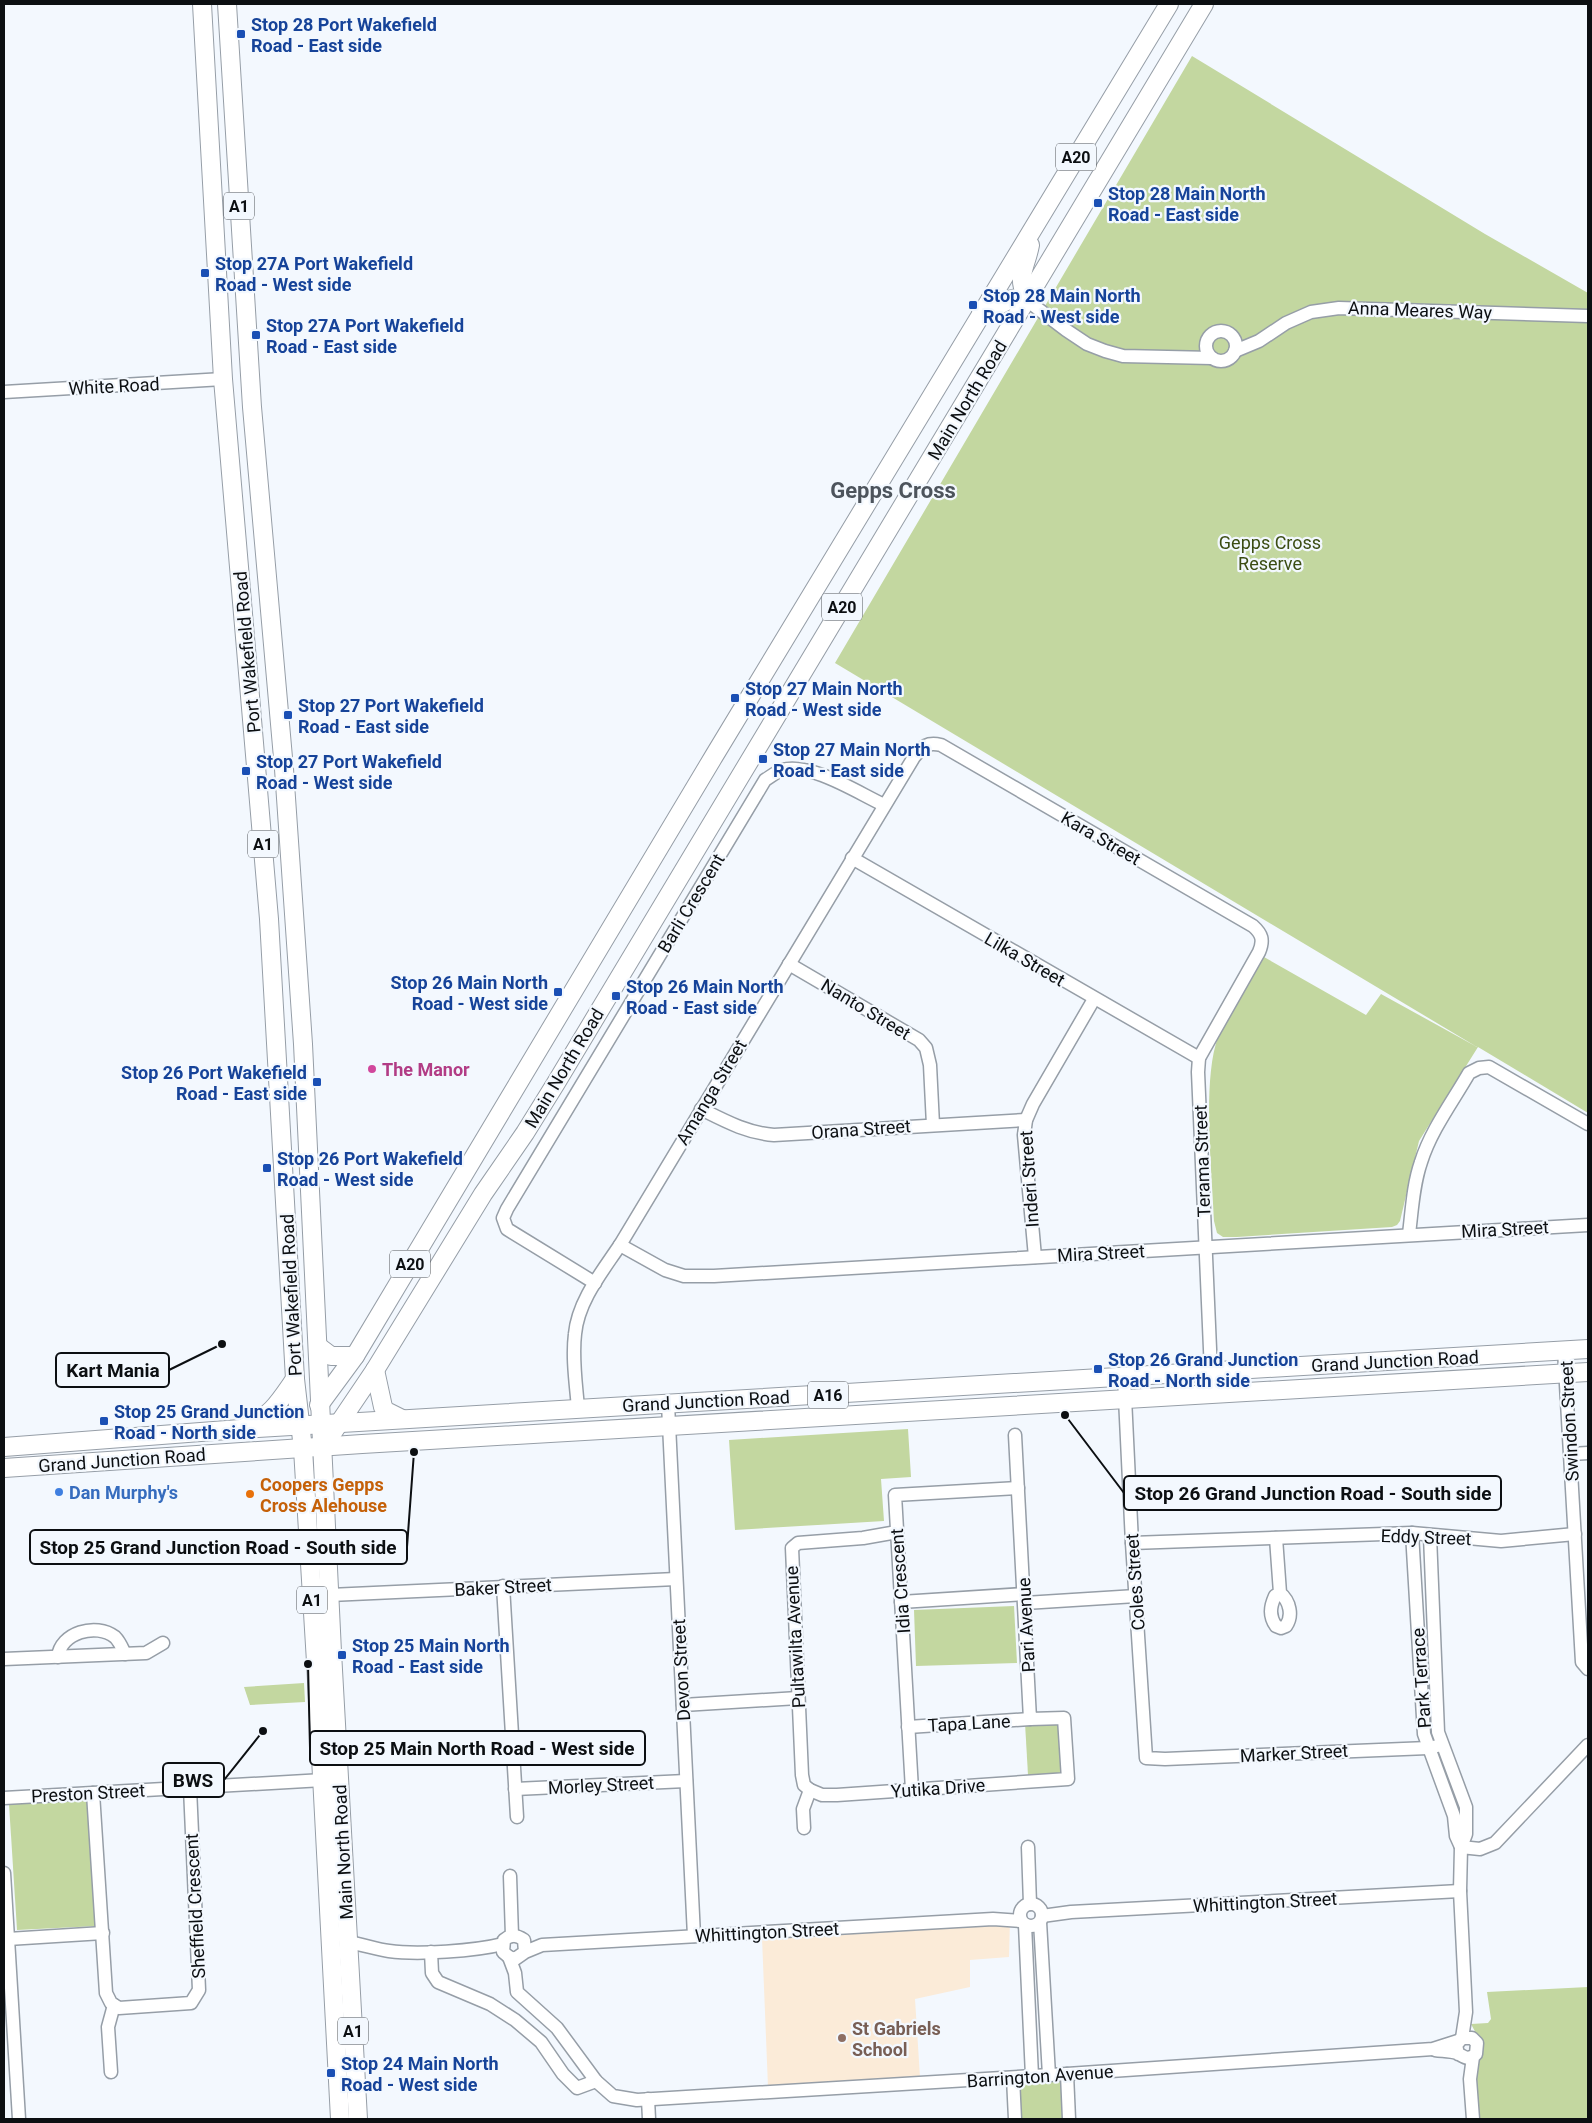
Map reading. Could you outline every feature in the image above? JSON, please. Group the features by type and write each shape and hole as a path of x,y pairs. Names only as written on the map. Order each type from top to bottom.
{"highway":[{"name":"Port Wakefield Road","path":"202,4 223,379 270,919 295,1379 303,1449"},
{"path":"203,23 211,4"},
{"name":"Port Wakefield Road","path":"227,4 252,407 284,769 309,1145 323,1447"},
{"name":"Main North Road","path":"300,1425 321,1403 355,1356 1169,4"},
{"name":"Main North Road","path":"331,1779 330,1595 323,1447 342,1423 483,1194 525,1133 561,1075 1204,4"},
{"path":"1028,299 1022,289 1021,280 1030,247 1031,232"},
{"path":"981,314 991,311 1011,298 1028,299"},
{"path":"247,334 239,366 234,373 223,379 252,407"},
{"path":"257,769 284,769"},
{"path":"282,1146 309,1145"},
{"path":"461,1181 483,1194"},
{"path":"319,1347 331,1356 355,1356"},
{"name":"Grand Junction Road","path":"4,1447 300,1425 1588,1349"},
{"path":"375,1370 383,1408 390,1414 402,1419"},
{"name":"Grand Junction Road","path":"4,1468 323,1447 669,1428 1588,1372"},
{"path":"240,1429 258,1422 270,1413 295,1379"},
{"path":"564,1433 578,1408 597,1432"},
{"name":"Main North Road","path":"303,1449 331,1779 339,1942 340,2119"},
{"name":"Main North Road","path":"339,1942 358,2119"}],"street":[{"path":"1028,299 1033,305 1087,344 1123,356 1185,356 1224,360 1231,357 1235,345 1228,332 1219,331 1210,335 1206,343 1206,351 1212,358"},
{"name":"Anna Meares Way","path":"1235,345 1259,341 1286,322 1310,312 1339,308 1588,316"},
{"path":"1185,356 1206,343"},
{"name":"White Road","path":"4,392 223,379"},
{"name":"Amanga Street","path":"578,1408 575,1334 580,1311 595,1283 620,1245 914,757 922,746 930,743"},
{"name":"Kara Street","path":"930,743 941,745 1253,926 1261,934 1262,943"},
{"name":"Barli Crescent","path":"595,1283 507,1229 504,1218 507,1209 765,780 782,770 803,770 822,776 884,806"},
{"name":"Lilka Street","path":"852,858 1199,1058"},
{"name":"Terama Street","path":"1212,1395 1198,1072 1199,1058 1262,943"},
{"name":"Nanto Street","path":"789,964 918,1040 926,1048 930,1064 933,1125"},
{"name":"Inderi Street","path":"1035,1257 1024,1135 1026,1120 1033,1104 1094,999"},
{"path":"1409,1234 1414,1191 1420,1162 1428,1144 1470,1073 1479,1068 1489,1066 1588,1124"},
{"name":"Orana Street","path":"701,1109 736,1127 758,1134 774,1135 1026,1120"},
{"name":"Mira Street","path":"620,1245 665,1270 684,1276 714,1276 1588,1224"},
{"name":"Swindon Street","path":"1564,1350 1582,1662 1588,1669"},
{"name":"Coles Street","path":"1124,1377 1132,1544 1146,1758"},
{"name":"Devon Street","path":"668,1404 694,1936"},
{"name":"Pari Avenue","path":"1015,1435 1030,1720"},
{"path":"1571,1454 1588,1453"},
{"name":"Idia Crescent","path":"912,1790 895,1495 1018,1488"},
{"name":"Pultawilta Avenue","path":"810,1790 802,1781 792,1548 798,1543 863,1538 896,1532"},
{"name":"Eddy Street","path":"1132,1544 1412,1533 1501,1541 1575,1534"},
{"name":"Park Terrace","path":"1412,1533 1424,1734 1454,1816 1456,1836 1461,1847"},
{"name":"Park Terrace","path":"1430,1536 1438,1732 1466,1807 1466,1834 1461,1847 1460,1891 1466,2012 1465,2048 1470,2078 1472,2119"},
{"path":"1276,1538 1280,1594"},
{"name":"Baker Street","path":"330,1595 676,1579"},
{"path":"503,1586 517,1817"},
{"path":"902,1602 1136,1596"},
{"path":"58,1657 60,1647 66,1639 72,1635 87,1632 105,1632 110,1634 119,1642 125,1654"},
{"path":"4,1660 146,1653 163,1643"},
{"path":"682,1704 798,1698"},
{"name":"Yutika Drive","path":"810,1790 822,1795 1068,1779 1064,1718 1030,1720"},
{"name":"Tapa Lane","path":"908,1727 1030,1720"},
{"name":"Marker Street","path":"1146,1758 1165,1759 1428,1748 1442,1745"},
{"path":"1461,1847 1480,1849 1495,1843 1588,1745"},
{"name":"Preston Street","path":"4,1798 331,1779"},
{"name":"Morley Street","path":"515,1789 686,1781"},
{"name":"Sheffield Crescent","path":"114,2005 119,2008 191,2003 199,1990 190,1788"},
{"path":"804,1828 803,1809 810,1790"},
{"path":"93,1793 106,1993 114,2005 108,2026 111,2072"},
{"path":"1028,1847 1031,1915 1032,2076"},
{"path":"4,1872 8,1939 8,2017 18,2119"},
{"path":"339,1942 390,1951 431,1952 513,1948 510,1876"},
{"name":"Whittington Street","path":"513,1948 993,1919 1071,1912 1460,1891"},
{"path":"1031,1915 1049,2075"},
{"path":"8,1939 103,1933"},
{"name":"Barrington Avenue","path":"513,1948 517,1992 556,2028 596,2080 613,2096 637,2100 1013,2078 1465,2048"},
{"path":"431,1952 432,1973 438,1982 490,2004 515,2020 540,2042 563,2074 577,2088 596,2080"},
{"path":"1067,2074 1069,2119"},
{"path":"1013,2078 1015,2119"},
{"path":"648,2100 649,2119"}],"shaded area":[{"name":"St Gabriels School","path":"1010,1920 1009,1957 970,1960 970,1987 915,1999 920,2077 768,2087 762,1938"}],"green space":[{"name":"Gepps Cross Reserve","path":"1192,56 1485,234 1588,293 1588,1113 1478,1047 1419,1141 1400,1221 1392,1227 1237,1237 1223,1237 1217,1233 1214,1221 1209,1102 1213,1056 1222,1028 1264,957 1366,1015 1381,994 1477,1047 835,663"},
{"path":"908,1429 911,1477 881,1479 884,1521 735,1530 729,1440"},
{"path":"1014,1606 1017,1663 916,1666 914,1610"},
{"path":"304,1683 305,1702 250,1705 244,1687"},
{"path":"1061,1721 1064,1773 1028,1775 1025,1723"},
{"path":"87,1800 97,1926 17,1930 9,1804"},
{"path":"1588,1987 1588,2119 1476,2119 1473,2074 1479,2039 1471,2024 1488,2023 1491,2019 1487,1992"},
{"path":"1026,2080 1060,2080 1064,2119 1021,2119 1020,2084"}],"place":[{"name":"Stop 28 Port Wakefield Road - East side","path":"241,34"},
{"name":"Stop 28 Main North Road - East side","path":"1098,203"},
{"name":"Stop 27A Port Wakefield Road - West side","path":"205,273"},
{"name":"Stop 28 Main North Road - West side","path":"973,305"},
{"name":"Stop 27A Port Wakefield Road - East side","path":"256,335"},
{"name":"Stop 27 Main North Road - West side","path":"735,698"},
{"name":"Stop 27 Port Wakefield Road - East side","path":"288,715"},
{"name":"Stop 27 Main North Road - East side","path":"763,759"},
{"name":"Stop 27 Port Wakefield Road - West side","path":"246,771"},
{"name":"Stop 26 Main North Road - West side","path":"558,992"},
{"name":"Stop 26 Main North Road - East side","path":"616,996"},
{"name":"The Manor","path":"372,1069"},
{"name":"Stop 26 Port Wakefield Road - East side","path":"317,1082"},
{"name":"Stop 26 Port Wakefield Road - West side","path":"267,1168"},
{"name":"Kart Mania","path":"222,1344"},
{"name":"Stop 26 Grand Junction Road - North side","path":"1098,1369"},
{"name":"Stop 26 Grand Junction Road - South side","path":"1065,1415"},
{"name":"Stop 25 Grand Junction Road - North side","path":"104,1421"},
{"name":"Stop 25 Grand Junction Road - South side","path":"414,1452"},
{"name":"Dan Murphy's","path":"59,1492"},
{"name":"Coopers Gepps Cross Alehouse","path":"250,1494"},
{"name":"Stop 25 Main North Road - East side","path":"342,1655"},
{"name":"Stop 25 Main North Road - West side","path":"308,1664"},
{"name":"BWS","path":"263,1731"},
{"name":"St Gabriels School","path":"842,2038"},
{"name":"Stop 24 Main North Road - West side","path":"331,2073"}],"district":[{"name":"Gepps Cross","path":"893,490"}]}
